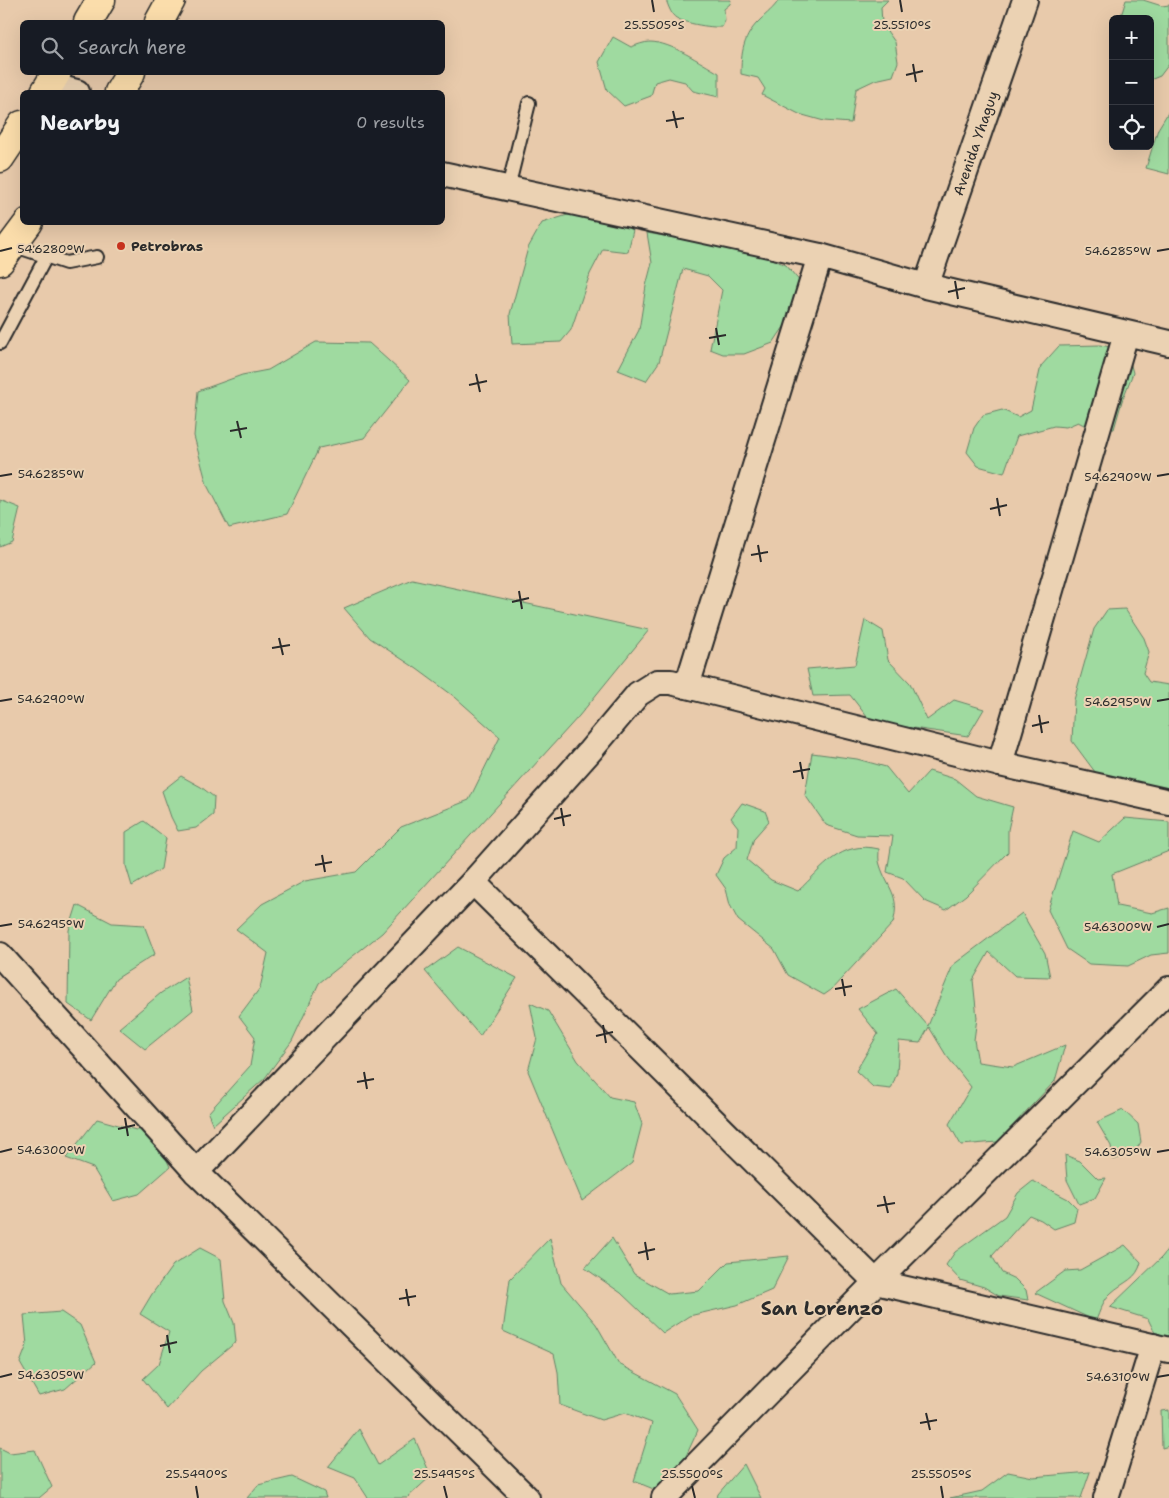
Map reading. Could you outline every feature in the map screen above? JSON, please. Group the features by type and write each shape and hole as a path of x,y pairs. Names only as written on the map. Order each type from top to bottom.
{"main road":[{"path":"160,20 171,0"},
{"path":"121,90 129,75"},
{"path":"0,158 20,128"},
{"path":"4,252 26,225"}],"street":[{"name":"Avenida Yhaguy","path":"926,286 1025,0"},
{"path":"51,83 71,90"},
{"path":"445,175 820,256 926,286 1169,344"},
{"path":"688,686 820,256"},
{"path":"1000,764 1126,334"},
{"path":"196,1172 473,882 590,751 638,694 657,682 671,682 1000,764 1169,802"},
{"path":"473,882 876,1282 1161,1348 1106,1498"},
{"path":"0,955 196,1172 526,1498"},
{"path":"664,1498 876,1282 1169,989"}],"lane":[{"path":"508,188 529,103"},
{"path":"4,252 46,257 66,263 96,257"},
{"path":"0,343 46,257"}],"green space":[{"path":"666,0 731,0 730,4 724,9 725,21 722,27 717,27 703,26 676,18"},
{"path":"779,0 888,0 881,7 882,24 895,42 898,62 893,76 875,80 856,89 851,123 824,121 799,114 762,95 765,89 758,78 741,74 744,45 750,32"},
{"path":"1126,0 1143,0 1162,6 1169,5 1169,64 1160,76 1154,78 1154,15 1121,15"},
{"path":"613,37 631,47 648,42 667,45 695,59 719,73 719,97 693,91 685,82 669,78 655,82 651,96 624,106 607,90 599,62"},
{"path":"1169,111 1169,174 1146,168 1152,150 1154,150 1158,129"},
{"path":"574,213 595,220 617,219 633,230 628,252 603,249 590,274 571,330 561,342 512,344 510,314 528,248 542,223"},
{"path":"647,233 753,252 786,265 801,283 790,318 773,343 744,354 723,354 710,349 722,290 708,276 683,269 659,362 646,381 618,370 639,330 646,286 652,263"},
{"path":"316,342 369,343 410,380 364,438 319,448 287,514 229,528 207,485 194,436 198,391 242,375 268,370"},
{"path":"1100,345 1127,350 1133,373 1114,429 1094,430 1078,422 1066,427 1054,426 1017,436 1004,473 978,466 967,452 974,428 983,415 1002,410 1018,417 1031,410 1041,366 1059,346"},
{"path":"0,500 20,508 12,542 0,547"},
{"path":"412,579 649,630 579,716 382,933 319,983 292,1041 265,1078 213,1125 208,1113 250,1066 255,1037 239,1016 260,988 268,953 236,929 262,904 305,881 356,872 401,827 469,800 500,737 455,697 370,638 344,608"},
{"path":"1125,609 1144,638 1149,652 1143,673 1149,682 1169,685 1169,790 1137,782 1101,780 1072,741 1074,700 1094,629 1107,610"},
{"path":"865,620 883,631 888,660 910,683 927,720 954,700 984,709 968,736 871,722 850,695 813,696 807,669 855,665"},
{"path":"812,753 857,759 886,767 908,794 929,771 955,779 976,796 1013,807 1008,830 1008,852 966,895 946,910 925,901 903,878 887,872 893,836 857,835 826,825 805,795"},
{"path":"181,776 214,797 213,815 196,828 178,831 162,791"},
{"path":"742,803 765,811 769,821 754,838 747,860 771,880 798,891 824,865 843,852 865,847 879,849 879,863 894,898 895,913 893,923 831,990 824,995 788,975 774,949 738,920 730,905 726,889 716,875 724,858 737,847 738,827 731,818"},
{"path":"1125,818 1169,822 1169,851 1112,874 1117,906 1152,913 1169,908 1169,953 1151,955 1128,966 1089,964 1067,949 1048,910 1073,831 1099,842"},
{"path":"144,821 166,838 161,869 132,886 126,866 126,832"},
{"path":"77,905 112,923 144,925 155,954 116,979 91,1020 68,1004 69,930"},
{"path":"1022,913 1045,953 1050,977 1015,976 989,952 973,980 977,1018 974,1040 978,1062 1013,1067 1065,1045 1055,1081 997,1142 961,1145 949,1124 971,1087 946,1055 929,1027 920,1043 899,1041 897,1073 891,1089 873,1087 856,1071 878,1034 858,1009 896,989 928,1026 953,965"},
{"path":"458,947 517,978 480,1036 425,971"},
{"path":"186,977 193,1010 145,1049 119,1028 161,993"},
{"path":"530,1003 548,1011 578,1061 610,1097 634,1102 642,1124 632,1163 582,1201 528,1071 537,1038"},
{"path":"1123,1110 1138,1124 1141,1142 1134,1153 1113,1160 1111,1146 1097,1122"},
{"path":"97,1119 136,1130 153,1129 170,1167 139,1194 113,1201 93,1168 66,1158"},
{"path":"1065,1155 1080,1161 1098,1179 1106,1178 1095,1198 1079,1204 1067,1180"},
{"path":"1033,1181 1068,1199 1077,1208 1074,1222 1054,1229 1041,1220 1029,1215 992,1256 1002,1273 1015,1279 1026,1290 1028,1300 999,1296 984,1287 960,1280 946,1265 955,1252 1005,1216 1018,1193"},
{"path":"550,1238 561,1283 596,1324 619,1364 675,1394 698,1430 668,1495 634,1481 652,1423 625,1413 601,1420 560,1405 558,1372 554,1354 503,1331 510,1279"},
{"path":"612,1238 634,1274 669,1294 699,1291 728,1262 789,1256 772,1290 737,1305 689,1316 663,1333 621,1293 585,1268"},
{"path":"1125,1245 1141,1262 1139,1268 1133,1277 1108,1296 1096,1321 1035,1293 1065,1271 1080,1270"},
{"path":"200,1248 221,1259 225,1301 234,1323 236,1342 201,1371 167,1409 143,1379 159,1364 169,1332 140,1314 173,1265"},
{"path":"1169,1248 1169,1340 1158,1339 1148,1319 1110,1307"},
{"path":"61,1312 80,1325 96,1362 65,1389 39,1396 20,1363 27,1345 24,1315"},
{"path":"1169,1410 1169,1446 1162,1448 1161,1411"},
{"path":"359,1429 378,1465 415,1439 431,1476 407,1498 368,1498 355,1478 328,1467"},
{"path":"0,1448 10,1453 35,1450 52,1487 39,1498 0,1498"},
{"path":"744,1464 761,1498 717,1498 718,1494"},
{"path":"1008,1472 1033,1477 1090,1472 1081,1498 950,1498 982,1491"},
{"path":"292,1477 324,1492 326,1498 247,1498 258,1485"}],"place":[{"name":"Petrobras","path":"121,246"}],"district":[{"name":"San Lorenzo","path":"822,1308"}]}
